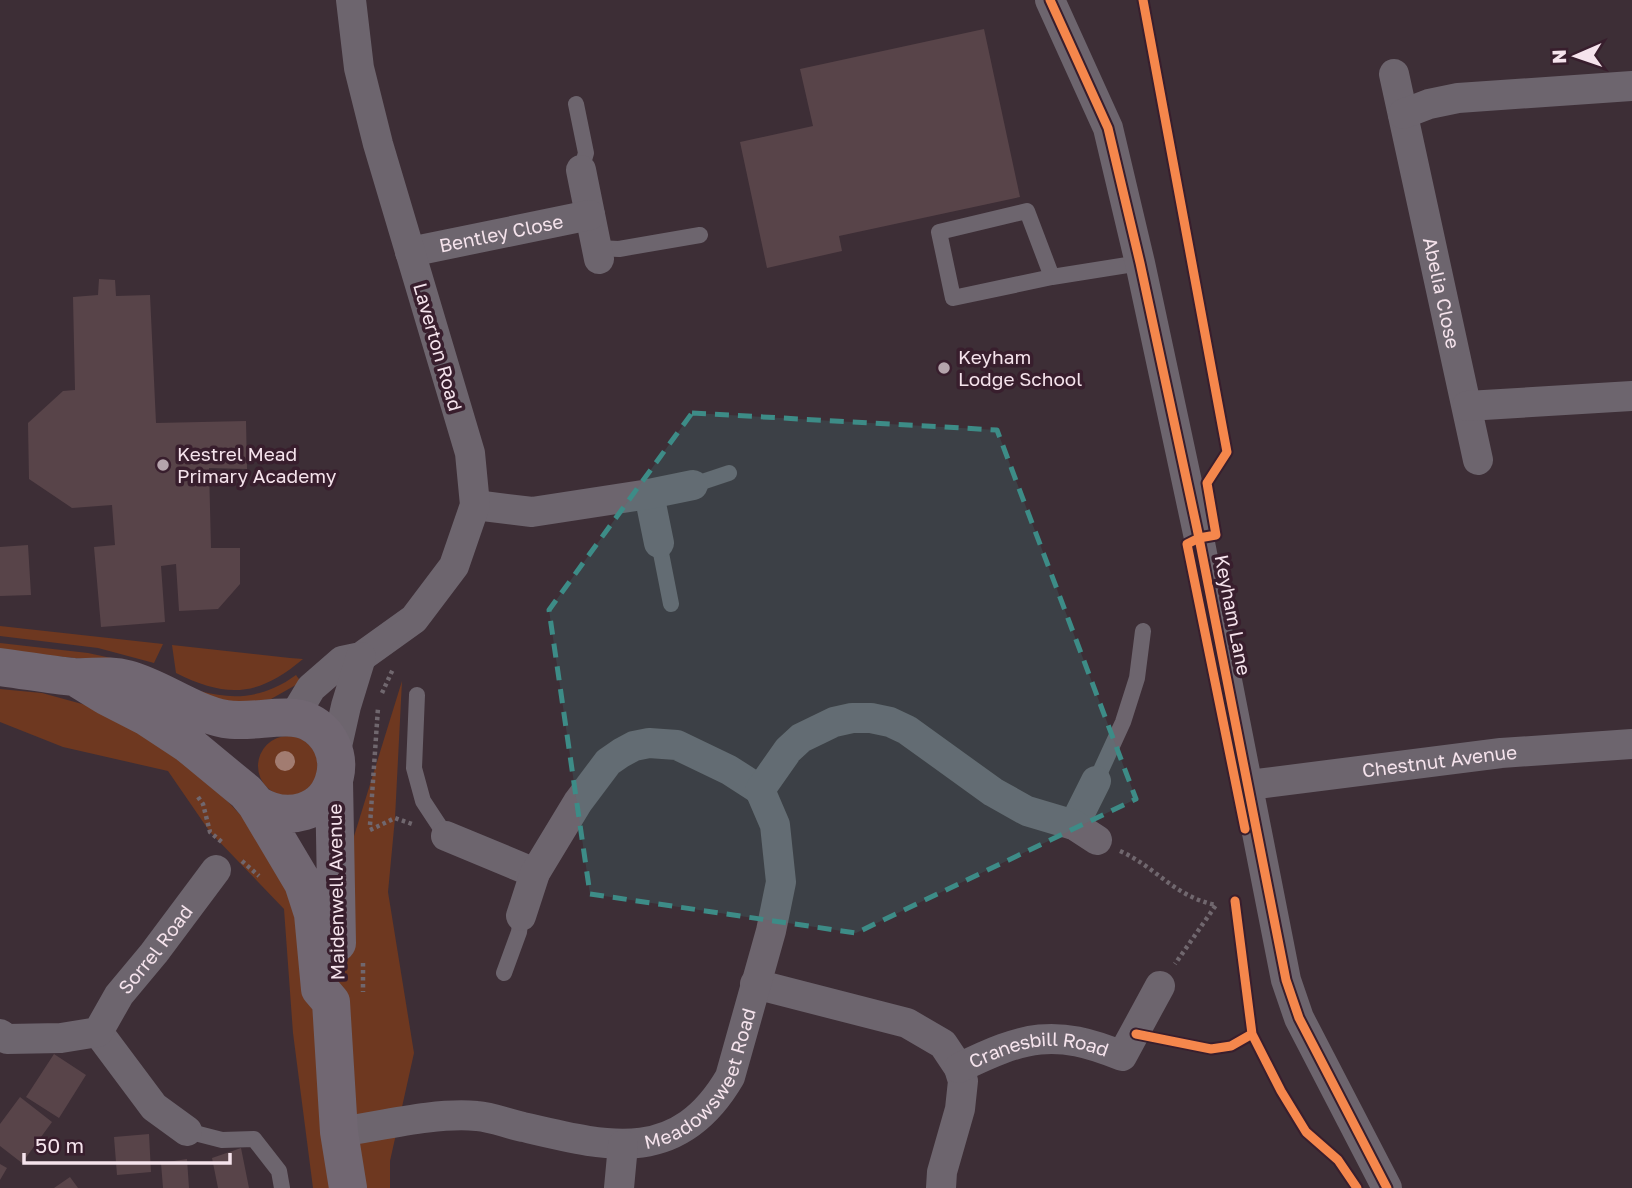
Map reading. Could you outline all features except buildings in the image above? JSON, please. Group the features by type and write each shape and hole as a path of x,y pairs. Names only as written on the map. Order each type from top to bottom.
{"street":[{"name":"Laverton Road","path":"283,718 342,661 361,657 414,619 454,566 475,505 470,453 359,68 351,0"},
{"name":"Keyham Lane","path":"1050,0 1108,128 1199,538 1286,980 1300,1018 1387,1188"},
{"name":"Abelia Close","path":"1394,74 1478,460"},
{"path":"1403,114 1429,104 1458,98 1632,86"},
{"name":"Bentley Close","path":"581,170 598,254"},
{"name":"Bentley Close","path":"410,252 590,215"},
{"path":"1467,406 1632,396"},
{"path":"475,505 532,512 693,485"},
{"path":"649,494 659,543"},
{"path":"335,768 346,706 361,657"},
{"name":"Maidenwell Avenue","path":"0,667 75,677 111,675 139,682 215,716 238,721 303,719 320,729 332,745 335,768 335,918 339,988 347,999 339,1132 348,1188"},
{"name":"Maidenwell Avenue","path":"75,677 169,731 251,798 276,814 298,814 321,803 331,789 335,768"},
{"name":"Maidenwell Avenue","path":"283,718 256,729 240,753 239,773 251,798 303,883 313,914 320,989 347,999"},
{"path":"521,916 535,873 578,803 608,762 634,746 656,743 677,745 729,770 760,790 788,750 801,738 834,722 871,718 890,722 907,730 993,792 1027,811 1085,833 1096,781"},
{"name":"Chestnut Avenue","path":"1249,785 1501,753 1632,744"},
{"name":"Meadowsweet Road","path":"339,1132 442,1116 478,1116 577,1139 623,1145 649,1142 675,1133 706,1111 730,1077 737,1058 771,931 781,882 775,825 760,790"},
{"path":"446,836 535,873"},
{"name":"Sorrel Road","path":"98,1032 119,995 216,870"},
{"name":"Cranesbill Road","path":"755,984 906,1023 943,1044 960,1068 963,1081 962,1095 942,1172 941,1188"},
{"name":"Cranesbill Road","path":"960,1068 1009,1045 1042,1039 1089,1043 1122,1056 1160,986"},
{"path":"2,1042 61,1038 98,1032 153,1107 187,1131"},
{"path":"619,1188 623,1145"}],"lane":[{"path":"576,104 586,153 581,170"},
{"path":"1052,276 1027,211 939,232 953,298 1052,276 1140,263"},
{"path":"598,254 700,235"},
{"path":"693,485 729,473"},
{"path":"659,543 671,604"},
{"path":"1096,781 1123,722 1137,678 1143,631"},
{"path":"417,695 414,768 423,801 446,836"},
{"path":"504,973 519,932 521,916"},
{"path":"187,1131 222,1140 254,1139 279,1171 282,1188"}],"path":[{"path":"369,843 378,703 397,663"},
{"path":"370,830 395,818 446,836"},
{"path":"1085,833 1148,867 1196,901 1216,905 1269,894"},
{"path":"1160,986 1216,905"},
{"path":"347,999 363,962"}],"highlighted area":[{"path":"692,413 997,430 1136,799 856,933 590,894 549,610"}],"shaded area":[{"path":"0,626 163,644 154,663 98,648 0,636"},
{"path":"0,643 88,653 139,664 0,651"},
{"path":"172,645 303,659 257,687 227,690 176,673"},
{"path":"296,675 301,682 271,699 229,706 200,691 226,696 250,695 273,688"},
{"path":"402,681 388,892 414,1053 390,1161 390,1188 313,1188 293,1033 284,909 210,832 168,771 63,747 0,722 0,689 42,693 115,713 196,768 268,844 321,943"},
{"path":"282,736 294,736 313,749 318,766 316,778 305,791 294,796 282,796 263,783 258,772 258,760 271,741"}],"cycle path":[{"path":"1050,0 1108,128 1199,538 1286,980 1299,1018 1387,1188"},
{"path":"1143,0 1227,452 1207,483 1216,535 1199,538 1187,544 1245,829"},
{"path":"1235,901 1252,1034 1281,1091 1306,1132 1338,1160 1357,1188"},
{"path":"1136,1034 1211,1049 1231,1046 1252,1034"}],"place":[{"name":"Keyham Lodge School","path":"944,368"},
{"name":"Kestrel Mead Primary Academy","path":"163,465"}]}
